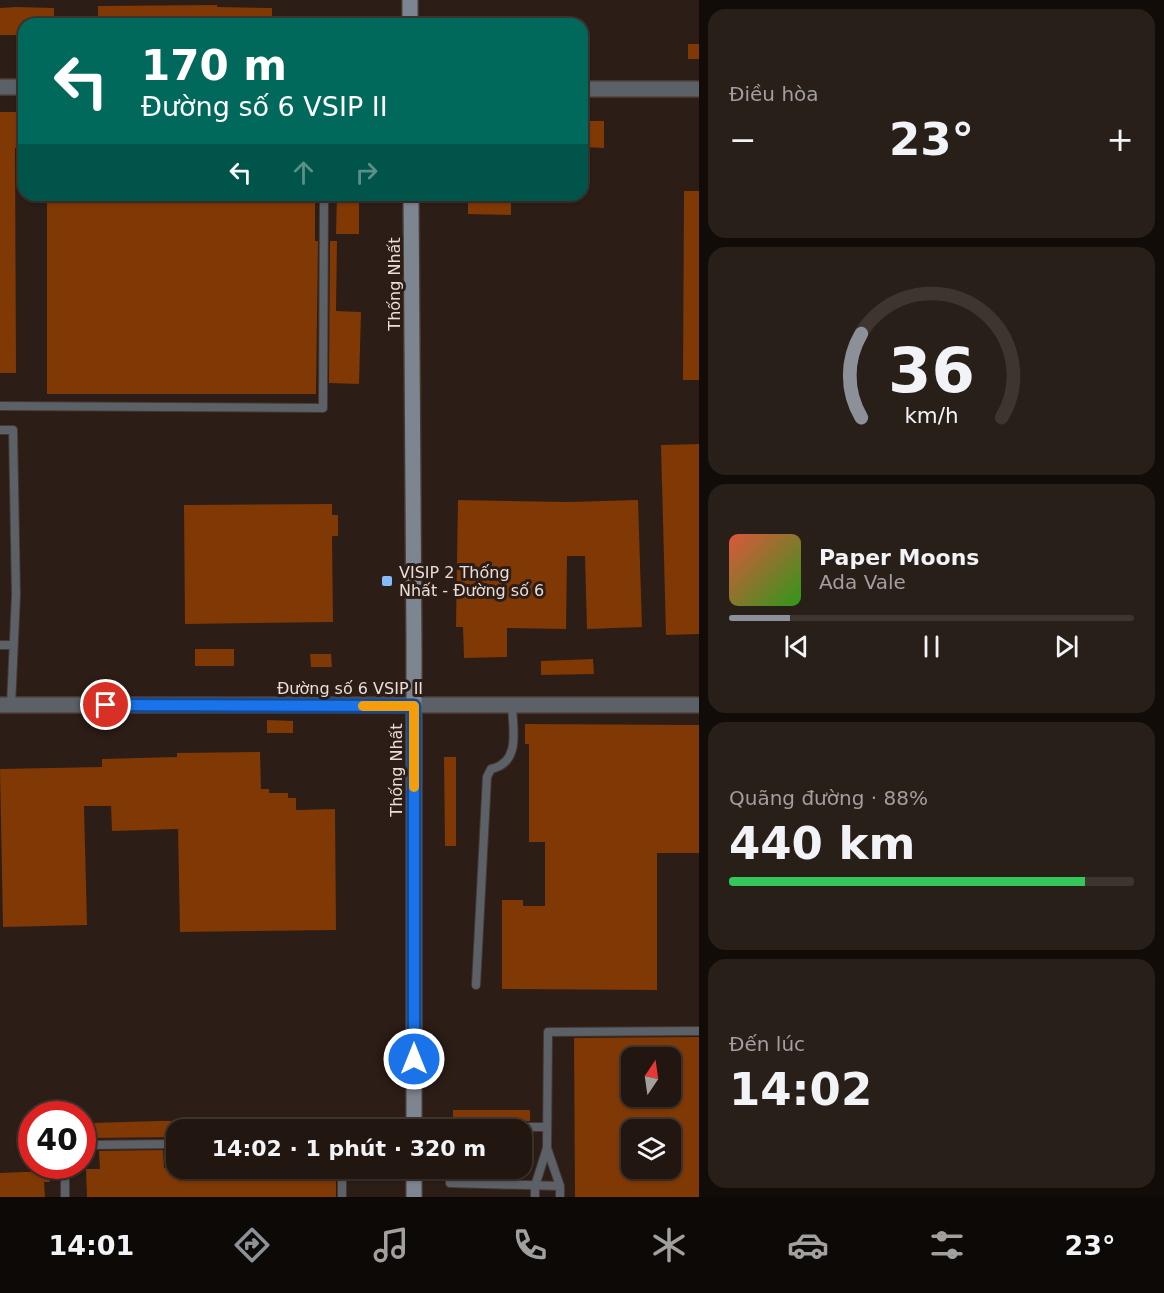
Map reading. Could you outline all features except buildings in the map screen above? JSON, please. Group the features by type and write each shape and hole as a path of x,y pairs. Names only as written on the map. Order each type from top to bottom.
{"street":[{"path":"410,0 410,18"},
{"path":"0,87 18,87"},
{"path":"588,89 699,89"},
{"name":"Thống Nhất","path":"411,201 414,1119"},
{"name":"Đường số 6 VSIP II","path":"6,705 699,705"},
{"path":"414,1179 414,1197"}],"lane":[{"path":"0,406 323,408 324,201"},
{"path":"0,430 13,430 16,595 6,705"},
{"path":"0,645 13,645"},
{"path":"476,985 487,777 491,769 507,763 511,754 514,741 512,706"},
{"path":"560,1197 560,1186 547,1148 548,1032 699,1031"},
{"path":"532,1127 546,1127"},
{"path":"96,1145 166,1144"},
{"path":"535,1197 535,1186 547,1148"},
{"path":"65,1179 65,1197"},
{"path":"342,1179 342,1197"},
{"path":"450,1179 450,1183 560,1186"}],"slow traffic":[{"path":"363,706 414,706 414,787"}],"place":[{"name":"VISIP 2 Thống Nhất - Đường số 6","path":"387,581"}],"route":[{"path":"106,705 414,706 414,1059"}]}
